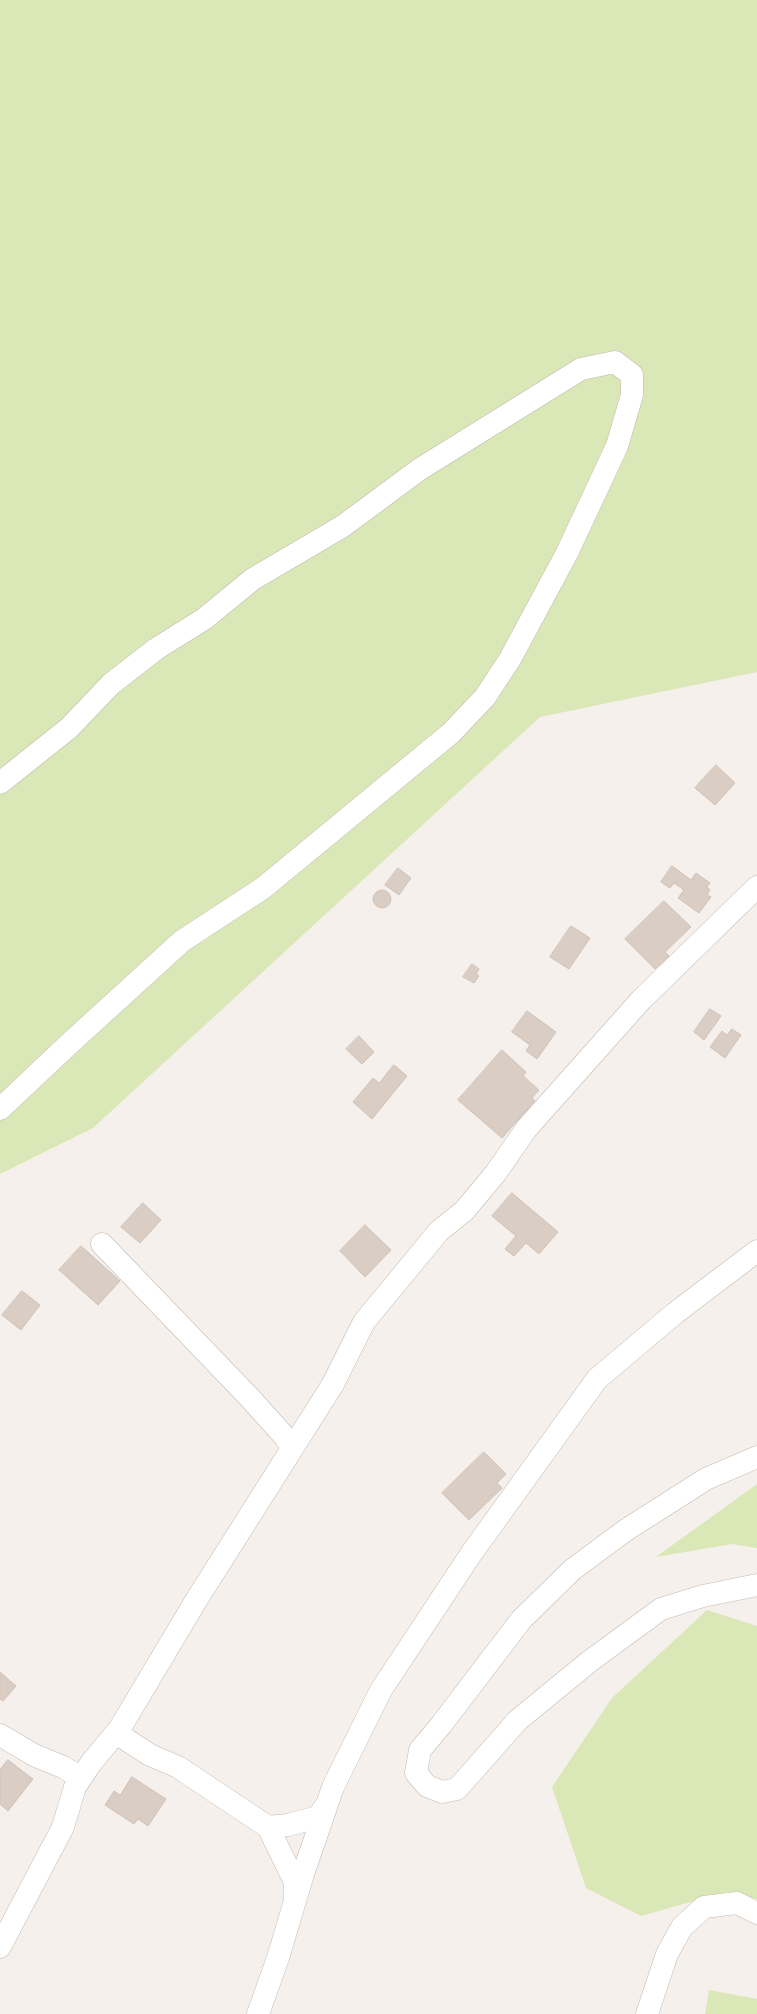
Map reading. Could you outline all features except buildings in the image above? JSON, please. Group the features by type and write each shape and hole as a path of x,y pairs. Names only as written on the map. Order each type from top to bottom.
{"street":[{"path":"0,784 70,728 111,684 156,648 204,619 253,579 344,526 420,469 581,369 615,362 632,375 632,395 617,446 567,553 510,659 485,697 451,733 280,874 262,888 182,941 0,1109"},
{"path":"0,1947 62,1827 75,1787 91,1762 116,1733 197,1599 333,1384 364,1322 439,1231 464,1210 495,1174 527,1128 641,1000 757,887"},
{"path":"102,1244 249,1397 285,1437 292,1448"},
{"path":"258,2014 278,1958 333,1786 381,1690 471,1554 597,1380 674,1314 757,1251"},
{"path":"757,1457 706,1479 626,1530 572,1570 521,1620 441,1725 420,1750 416,1773 428,1786 442,1792 457,1789 518,1720 590,1660 661,1609 703,1596 757,1585"},
{"path":"116,1733 150,1755 178,1767 268,1827 295,1882 295,1901"},
{"path":"0,1735 34,1755 63,1767 81,1778"},
{"path":"268,1827 288,1825 318,1817 327,1804"},
{"path":"647,2014 667,1954 682,1927 704,1907 737,1903 757,1913"}],"green space":[{"path":"0,0 757,0 757,672 540,717 93,1128 0,1174"},
{"path":"757,1484 757,1548 732,1544 656,1557"},
{"path":"707,1610 757,1626 757,1899 726,1892 641,1916 586,1888 552,1787 612,1698"},
{"path":"709,1990 757,1999 757,2014 705,2014"}]}
